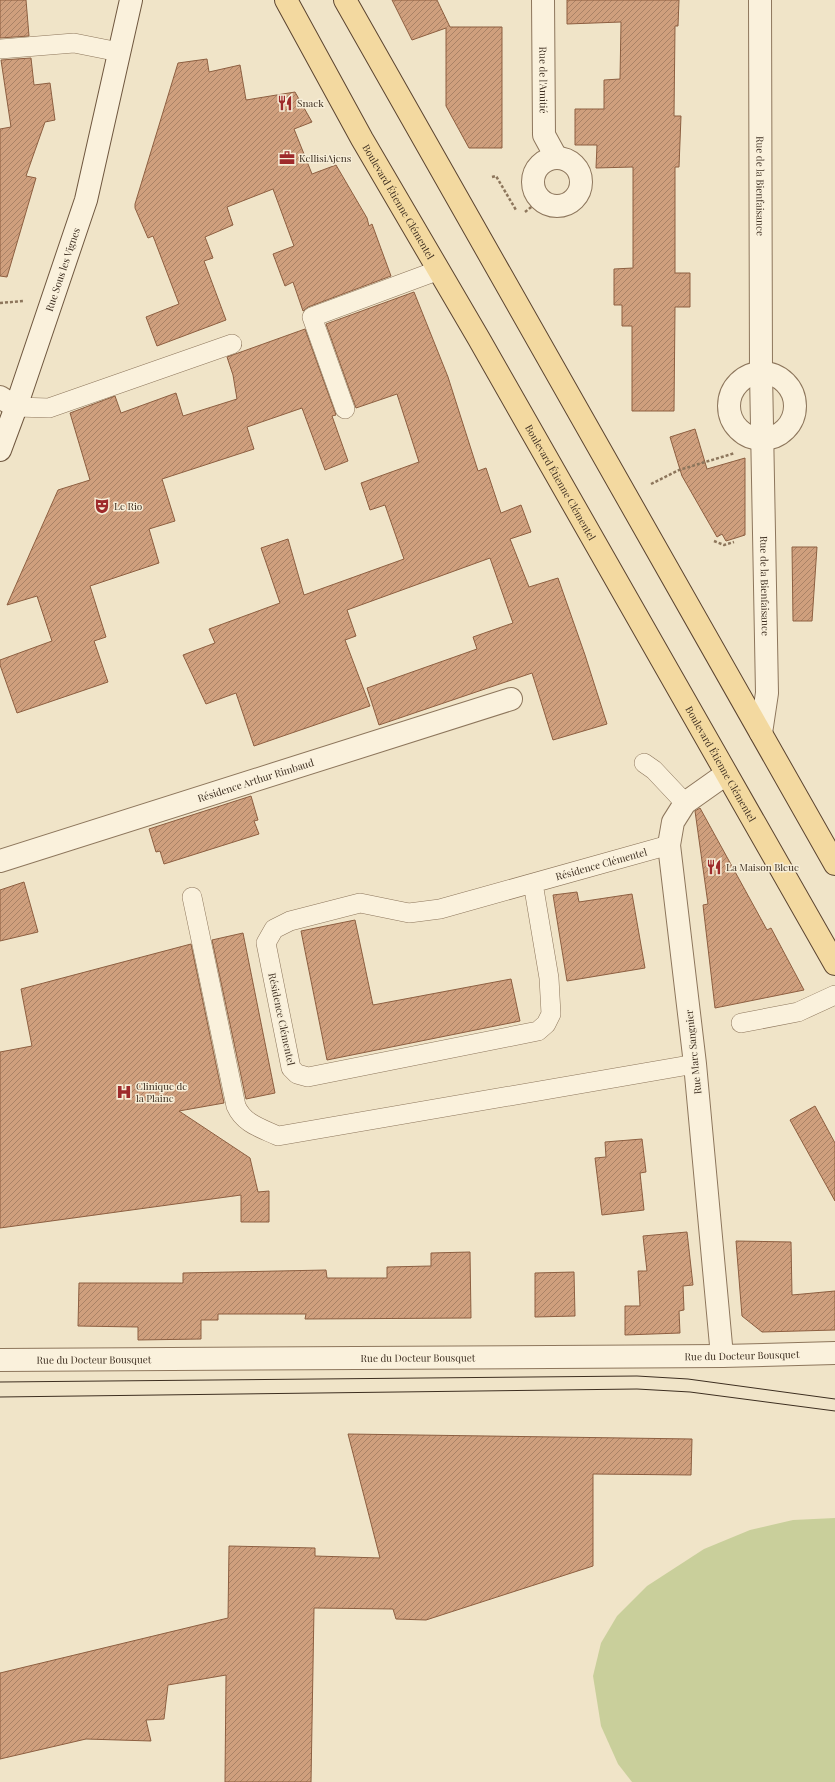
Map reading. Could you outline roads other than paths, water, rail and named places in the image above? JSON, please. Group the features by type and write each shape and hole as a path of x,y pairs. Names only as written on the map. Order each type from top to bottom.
{"main road":[{"name":"Boulevard Étienne Clémentel","path":"286,0 362,139 439,270 835,964"},
{"path":"345,0 835,864"}],"street":[{"path":"119,52 131,0"},
{"name":"Rue de l'Amitié","path":"543,0 544,135 556,158"},
{"name":"Rue de la Bienfaisance","path":"760,0 761,373 767,693 761,733"},
{"name":"Rue Sous les Vignes","path":"0,450 8,402 86,200 119,52"},
{"path":"556,158 569,161 579,170 582,184 577,197 566,205 532,206 534,174 543,163 556,158"},
{"path":"761,373 774,375 785,382 793,392 796,405 794,418 787,429 776,437 763,442 741,432 734,424 729,413 729,401 733,390 740,381 750,375 761,373"},
{"name":"Résidence Arthur Rimbaud","path":"0,861 511,699"},
{"name":"Rue Marc Sangnier","path":"722,1356 695,1064 669,845 673,822 685,803 726,774"},
{"name":"Rue du Docteur Bousquet","path":"0,1360 722,1356 835,1353"}],"lane":[{"path":"0,49 74,43 119,52"},
{"path":"345,409 312,317 439,270"},
{"path":"8,402 49,408 232,344"},
{"path":"644,763 654,770 685,803"},
{"name":"Résidence Clémentel","path":"533,883 549,978 550,1007 550,1014 546,1024 538,1031 308,1077 297,1074 291,1068 266,943 274,929 290,921 360,903 409,913 440,909 533,883 669,845"},
{"path":"192,897 236,1106 240,1114 247,1122 278,1136 695,1064"},
{"path":"741,1023 798,1012 835,995"}],"tram line":[{"path":"0,1382 637,1376 688,1379 835,1399"},
{"path":"0,1397 637,1389 690,1392 835,1411"}],"place":[{"name":"Snack","path":"285,103"},
{"name":"KellisiAjens","path":"287,158"},
{"name":"Le Rio","path":"102,506"},
{"name":"La Maison Bleue","path":"714,867"},
{"name":"Clinique de la Plaine","path":"124,1092"}]}
